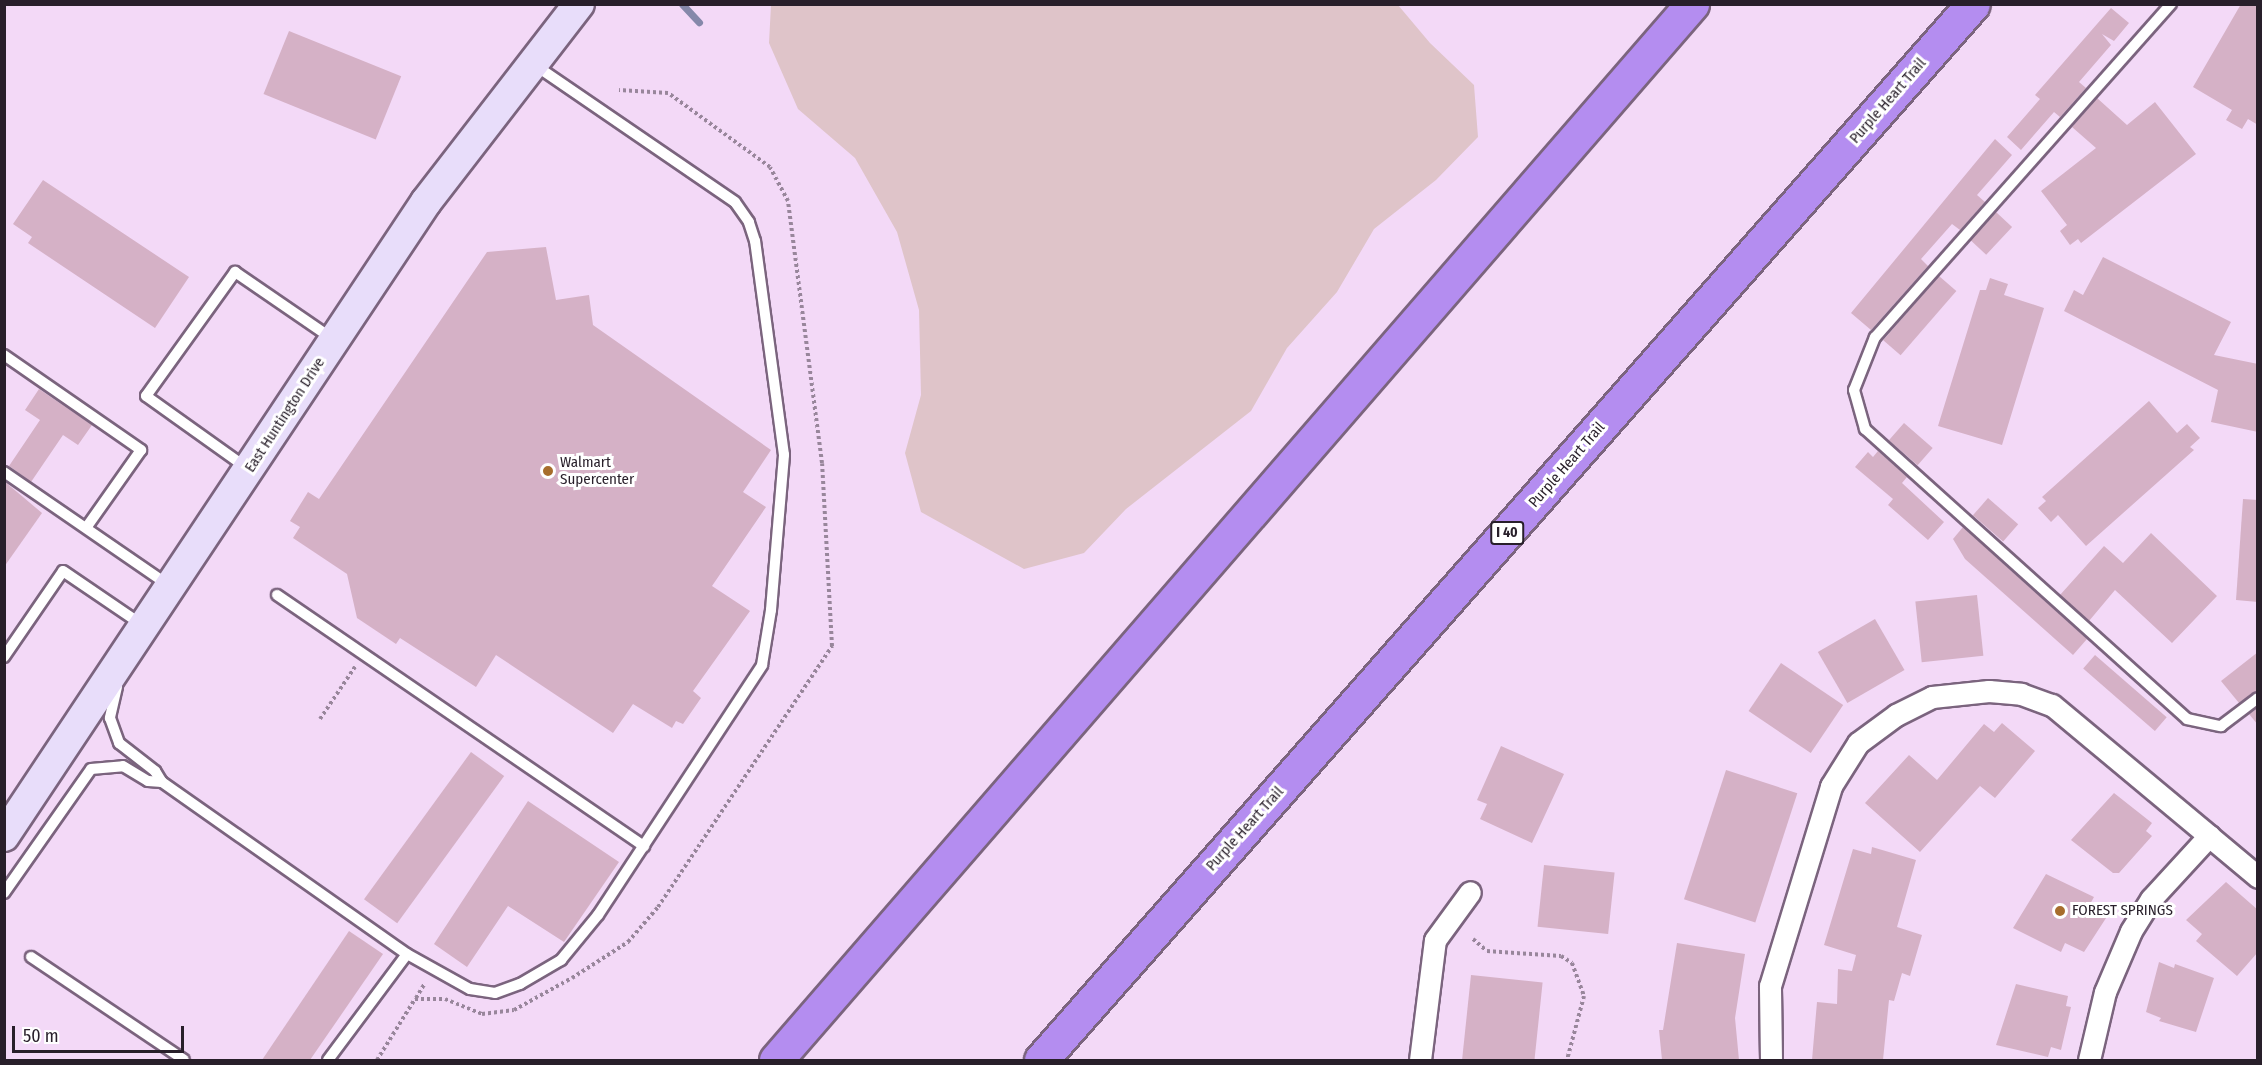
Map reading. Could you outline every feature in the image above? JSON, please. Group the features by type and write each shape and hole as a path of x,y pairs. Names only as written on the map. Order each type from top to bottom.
{"highway":[{"path":"776,1060 1692,4"},
{"name":"Purple Heart Trail","path":"1041,1060 1973,4"}],"street":[{"name":"East Huntington Drive","path":"4,836 147,628 426,202 579,4"},
{"path":"1771,1060 1770,986 1831,786 1858,743 1923,701 1960,692 1989,691 2021,694 2052,705 2258,877"},
{"path":"2089,1060 2105,992 2131,931 2151,899 2209,836"},
{"path":"1420,1060 1435,940 1470,892"}],"lane":[{"path":"2172,4 1875,337 1854,390 1864,429 2187,719 2221,726 2258,698"},
{"path":"4,657 63,571 147,628 113,694 110,718 119,743 155,771 162,782 407,954 470,989 495,993 520,984 561,960 598,915 762,665 771,610 784,455 755,241 749,222 735,202 532,63"},
{"path":"250,470 146,396 235,272 334,340"},
{"path":"4,355 141,450 86,528"},
{"path":"4,472 172,588"},
{"path":"277,596 644,846"},
{"path":"4,893 91,769 123,766 148,781 162,782"},
{"path":"328,1060 407,954"},
{"path":"31,957 184,1060"}],"path":[{"path":"320,719 359,660"},
{"path":"1473,939 1487,951 1561,956 1572,963 1584,996 1567,1060"},
{"path":"415,999 425,983"}],"shaded area":[{"path":"771,5 1398,5 1430,43 1474,85 1478,137 1436,180 1374,229 1337,292 1287,348 1251,411 1126,509 1084,553 1024,569 921,512 905,453 921,395 919,310 897,232 855,158 798,109 769,43"}],"building":[{"path":"2241,4 2258,4 2258,125 2248,119 2242,129 2226,120 2232,110 2193,87"},
{"path":"2111,8 2129,23 2114,41 2102,34 2111,45 2079,82 2086,88 2060,117 2054,112 2021,150 2007,137 2040,99 2035,95"},
{"path":"289,31 401,76 376,139 264,94"},
{"path":"2097,98 2127,125 2155,102 2196,154 2081,243 2078,239 2070,245 2060,231 2067,225 2041,191 2096,148 2072,127"},
{"path":"1995,139 2012,155 1977,195 1985,202 1960,230 1952,224 1921,259 1928,266 1871,330 1851,313"},
{"path":"43,180 189,277 155,328 28,243 32,237 13,224"},
{"path":"1996,212 2012,227 1986,255 1970,240"},
{"name":"Walmart Supercenter","path":"546,247 556,300 589,295 593,325 771,450 743,492 766,507 712,586 750,611 693,691 701,698 683,724 676,721 672,728 633,704 613,733 496,655 476,687 400,638 396,644 357,618 347,574 293,538 300,527 290,521 308,492 319,499 487,252"},
{"path":"2103,257 2231,322 2214,355 2258,364 2258,432 2211,422 2218,390 2064,311 2074,290 2083,295"},
{"path":"1939,276 1956,291 1901,355 1883,340"},
{"path":"1990,278 2008,284 2004,295 2044,308 2002,445 1938,426 1980,290 1986,290"},
{"path":"39,389 92,425 78,445 63,435 31,482 9,466 40,420 25,410"},
{"path":"2149,401 2177,433 2187,424 2200,438 2190,447 2194,450 2086,546 2058,515 2051,522 2038,508 2046,501 2042,497"},
{"path":"1904,423 1933,448 1918,465 1889,440"},
{"path":"1878,451 1907,477 1902,483 1944,522 1928,540 1888,505 1893,499 1855,467 1868,452 1873,457"},
{"path":"4,481 42,513 4,567"},
{"path":"1988,498 2018,524 2003,542 1973,515"},
{"path":"2243,499 2258,500 2258,602 2236,600"},
{"path":"1963,527 2087,639 2073,655 1965,559 1953,539"},
{"path":"2151,533 2217,596 2172,643 2115,590 2089,621 2060,595 2104,546 2123,563"},
{"path":"1977,595 1983,656 1922,662 1915,601"},
{"path":"1875,619 1904,670 1847,703 1818,652"},
{"path":"2258,652 2258,691 2239,703 2221,681"},
{"path":"2095,655 2167,717 2155,731 2083,669"},
{"path":"1781,663 1843,705 1811,753 1749,711"},
{"path":"2258,708 2258,725 2249,714"},
{"path":"2002,723 2035,751 1995,798 1980,786 1920,852 1865,803 1909,755 1937,780 1984,724 1994,732"},
{"path":"1501,746 1564,774 1532,843 1480,819 1487,804 1477,800"},
{"path":"471,752 504,776 397,923 364,899"},
{"path":"1726,770 1797,793 1755,923 1684,899"},
{"name":"FOREST SPRINGS","path":"2114,793 2152,823 2146,831 2152,836 2119,873 2113,873 2071,840"},
{"path":"528,801 619,862 564,942 508,906 467,967 434,944"},
{"path":"1872,847 1916,860 1897,927 1922,935 1910,976 1902,973 1894,1001 1889,1000 1883,1060 1812,1060 1817,1002 1837,1004 1838,969 1852,971 1856,955 1824,945 1853,849 1871,854"},
{"path":"1544,865 1615,872 1608,934 1538,927"},
{"name":"FOREST SPRINGS","path":"2046,874 2094,897 2089,906 2108,915 2084,952 2065,943 2061,952 2013,928"},
{"name":"FOREST SPRINGS","path":"2226,882 2258,910 2258,952 2237,976 2196,941 2202,934 2186,920"},
{"path":"349,931 383,954 310,1060 262,1060"},
{"path":"1677,943 1745,954 1735,1018 1739,1060 1662,1060 1659,1030 1663,1030"},
{"name":"FOREST SPRINGS","path":"2159,962 2174,968 2175,964 2214,978 2196,1032 2159,1021 2161,1018 2146,1012"},
{"path":"1471,975 1543,983 1534,1060 1462,1060"},
{"path":"2016,984 2068,996 2066,1006 2071,1007 2061,1050 2051,1047 2048,1057 1996,1045"}],"waterway":[{"path":"682,4 699,22"}],"place":[{"name":"Walmart Supercenter","path":"548,471"},
{"name":"FOREST SPRINGS","path":"2060,911"}]}
